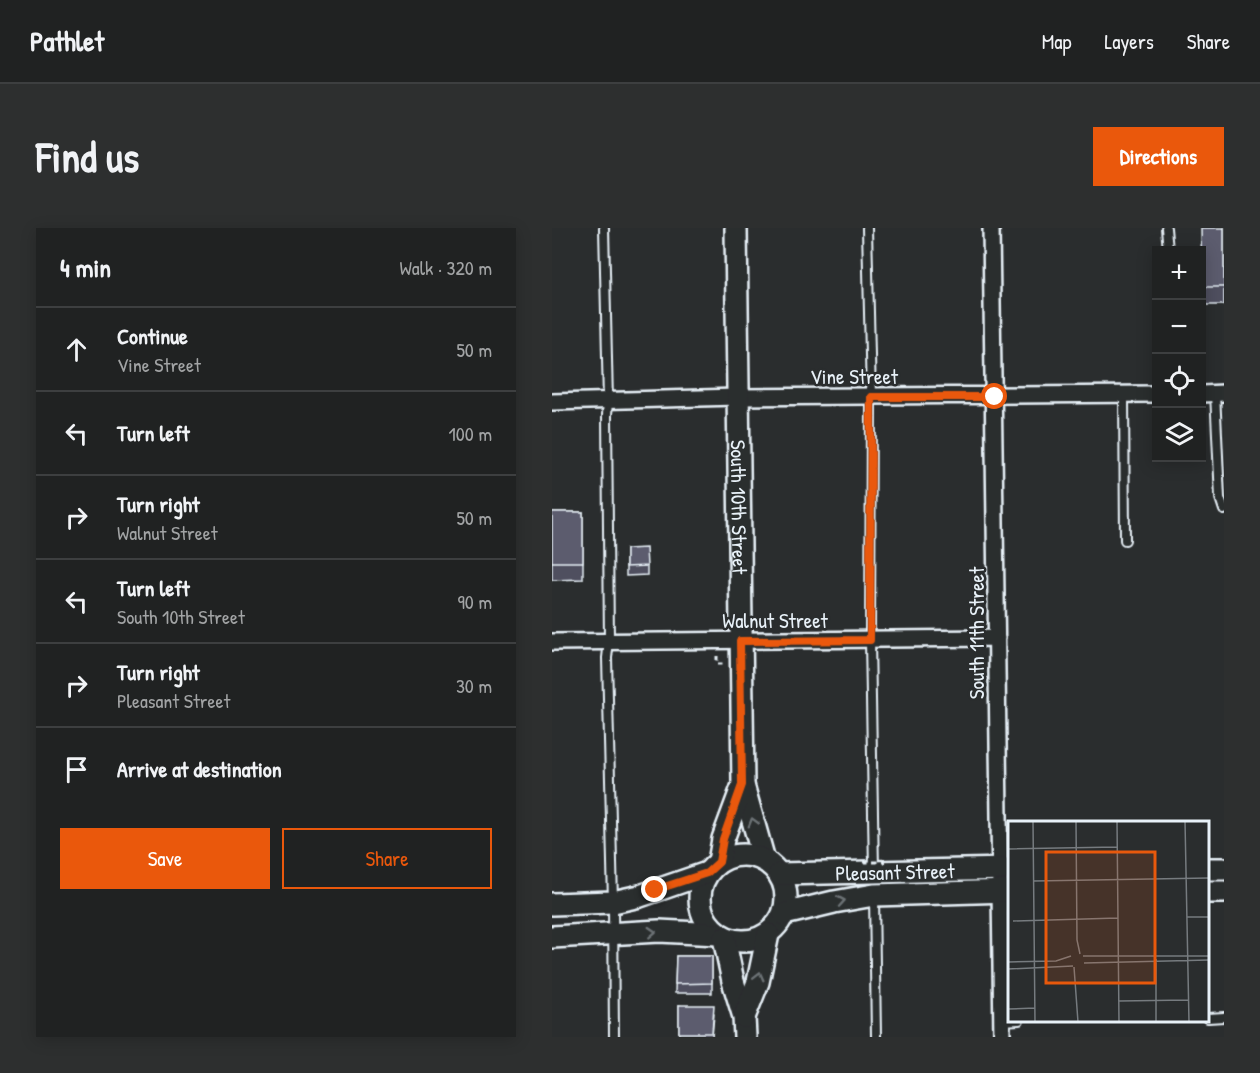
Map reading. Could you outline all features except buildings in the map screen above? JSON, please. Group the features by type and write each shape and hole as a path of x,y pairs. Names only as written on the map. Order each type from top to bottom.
{"main road":[{"name":"South 10th Street","path":"736,228 742,785 772,867"},
{"name":"South 10th Street","path":"713,867 742,785"},
{"path":"552,904 614,902 640,896 713,867 736,855 746,855 772,867 785,886 787,900 784,914 775,928 761,938 744,942 721,936 659,931 552,937"},
{"name":"Pleasant Street","path":"772,867 874,864 1004,869"},
{"path":"713,867 701,885 700,906 708,925 721,936 744,1027"},
{"name":"Pleasant Street","path":"784,914 874,895 1004,891"},
{"path":"744,1027 758,982 768,934"}],"street":[{"name":"South 11th Street","path":"991,228 997,638 1004,869 1002,1029"},
{"name":"Vine Street","path":"552,402 737,397 1152,394"},
{"name":"Walnut Street","path":"552,642 997,638"}],"lane":[{"path":"604,228 608,401 609,641 607,658 614,902 614,1037"},
{"path":"867,228 871,397 870,640 876,1037"},
{"path":"1166,228 1168,246"},
{"path":"1214,393 1220,498 1224,510"},
{"path":"1124,395 1125,540"},
{"path":"1209,1018 1224,1017"}],"path":[{"path":"853,862 874,864"}],"route":[{"path":"655,890 707,873 719,862 723,839 742,785 740,641 870,640 871,397 995,397"}]}
